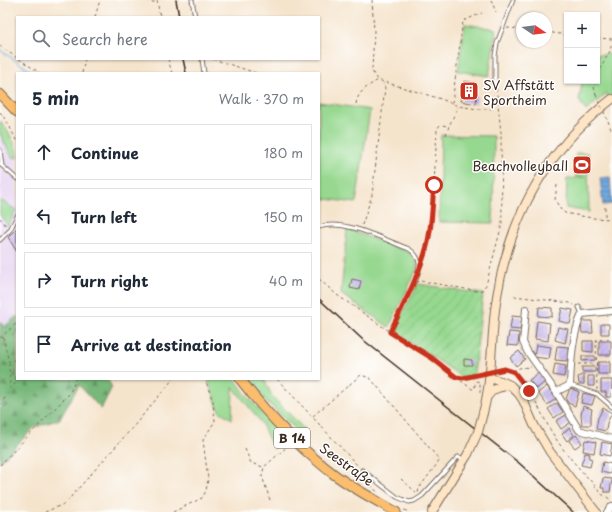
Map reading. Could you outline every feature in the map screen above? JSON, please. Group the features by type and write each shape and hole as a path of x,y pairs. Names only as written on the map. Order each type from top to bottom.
{"main road":[{"path":"0,94 16,111"},
{"name":"Seestraße","path":"241,380 261,406 294,441 335,475 398,510"}],"street":[{"path":"434,510 467,457 478,432 483,413 483,398 489,378 499,283 507,249 517,221 536,184 553,159 580,127 612,99"},
{"path":"526,309 523,342 527,351 556,392 579,430 612,439"},
{"path":"556,392 570,385 571,364 577,324 582,314 612,311"},
{"path":"489,378 501,381 515,389 523,400 534,424 550,452 596,512"},
{"path":"483,398 495,388 510,385"},
{"path":"607,512 612,506"}],"lane":[{"path":"192,0 195,16"},
{"path":"494,82 497,43 513,0"},
{"path":"202,60 204,72"},
{"path":"0,150 1,165 16,178"},
{"path":"0,240 10,230 16,218"},
{"path":"320,227 336,224 360,230 409,249 416,254 419,260 419,270 416,280"},
{"path":"579,307 582,314"},
{"path":"570,385 597,394 612,407"},
{"path":"362,470 385,489 409,502 414,501 430,489 458,457 467,457"}],"path":[{"path":"96,16 100,0"},
{"path":"146,0 151,2 157,1 160,16"},
{"path":"372,0 374,30 372,71 378,80 441,99 458,106 478,109 492,109"},
{"path":"491,0 496,12"},
{"path":"452,103 463,21 482,13"},
{"path":"503,27 516,29"},
{"path":"552,33 564,35"},
{"path":"600,38 612,39"},
{"path":"600,69 610,51 612,43"},
{"path":"0,46 16,57"},
{"path":"20,60 38,72"},
{"path":"82,72 85,60"},
{"path":"168,60 172,72"},
{"path":"216,60 253,72"},
{"path":"356,104 358,96 368,86 378,80"},
{"path":"360,230 372,195 384,88 382,82"},
{"path":"390,332 416,280 477,291 482,290 486,285 502,224 501,133 494,82"},
{"path":"594,84 596,95 612,132"},
{"path":"446,135 458,106"},
{"path":"0,112 8,123 16,140"},
{"path":"423,258 430,227 437,128 440,125 449,126"},
{"path":"557,185 555,200 561,210 565,213 612,219"},
{"path":"605,207 605,219"},
{"path":"0,218 10,230"},
{"path":"320,280 337,295 390,332 432,358 472,389 474,388 476,381 480,382 483,398"},
{"path":"514,296 570,303 579,307"},
{"path":"0,338 3,337 16,324"},
{"path":"3,337 9,362 10,388"},
{"path":"597,394 596,340 612,339"},
{"path":"9,362 16,359"},
{"path":"456,377 460,379 503,369 512,371 536,364"},
{"path":"571,364 596,364"},
{"path":"512,371 529,391 553,435 603,495 612,500"},
{"path":"313,416 356,378 361,375 370,378 439,460 419,488 418,494"},
{"path":"0,405 10,388 17,380"},
{"path":"0,465 69,394 75,380"},
{"path":"45,512 64,504 70,499 172,380"},
{"path":"173,512 202,498 206,491 208,479 203,440 215,421 215,416 213,401 205,380"},
{"path":"277,380 313,416 362,470 365,477 380,495"},
{"path":"270,500 262,476 264,467 294,441"},
{"path":"245,449 251,463 264,467"},
{"path":"401,479 420,497"},
{"path":"398,510 409,512"}],"shaded area":[{"path":"0,134 12,157 16,158 16,317 4,327 0,321"}],"green space":[{"path":"465,24 496,29 489,76 458,71"},
{"path":"612,54 612,95 608,97 607,93 586,111 579,100 582,84 600,84 600,55"},
{"path":"320,102 370,110 356,203 320,198"},
{"path":"0,121 14,143 16,148 16,158 12,157 0,134"},
{"path":"441,135 494,136 493,223 439,222"},
{"path":"576,153 588,153 589,212 566,208 567,179 586,177 576,177"},
{"path":"0,200 16,210 8,226 0,215"},
{"path":"347,229 408,252 416,260 416,271 389,327 341,294"},
{"path":"418,284 483,294 474,374 463,378 433,357 392,332"},
{"path":"16,317 16,380 108,380 112,387 101,409 79,385 60,419 35,427 0,462 0,321 4,327"},
{"path":"208,380 236,380 246,395 288,441 273,449 261,422 233,387 232,419 219,411"},
{"path":"250,380 264,380 272,396 305,430 301,434 267,402"}],"water":[{"path":"610,177 612,204 603,205 600,178"}],"building":[{"name":"SV Affstätt Sportheim","path":"464,81 476,83 473,94 477,95 476,104 461,101 462,93 464,93 465,89 463,88"},
{"path":"16,229 16,250 8,237"},
{"path":"352,279 361,281 359,290 350,288"},
{"path":"539,307 552,308 552,317 538,316"},
{"path":"562,308 573,310 570,324 559,321"},
{"path":"512,316 522,317 520,330 510,329"},
{"path":"537,321 550,323 548,341 535,339"},
{"path":"581,321 592,321 593,333 582,333"},
{"path":"601,324 609,324 609,334 601,334"},
{"path":"558,327 568,329 565,343 555,340"},
{"path":"509,332 519,333 518,346 507,345"},
{"path":"583,341 593,341 593,352 583,351"},
{"path":"599,341 611,341 611,355 599,355"},
{"path":"536,345 551,347 549,359 534,357"},
{"path":"557,346 568,347 567,361 555,360"},
{"path":"519,351 525,359 516,366 510,358"},
{"path":"582,356 595,356 595,360 582,361"},
{"path":"464,359 472,360 472,365 464,365"},
{"path":"598,362 610,362 610,374 598,374"},
{"path":"555,364 566,366 564,377 553,375"},
{"path":"582,367 595,367 595,372 582,372"},
{"path":"539,373 545,382 536,389 529,380"},
{"path":"584,374 584,384 579,384 578,377"},
{"path":"588,376 594,376 594,386 588,386"},
{"path":"601,380 612,380 611,397 606,397 606,392 601,392"},
{"path":"547,386 556,399 547,405 538,393"},
{"path":"570,388 579,392 575,406 568,403 566,399"},
{"path":"583,393 595,396 592,405 581,403"},
{"path":"557,403 563,412 554,418 548,409"},
{"path":"583,406 592,409 591,425 582,425 581,415"},
{"path":"603,408 612,413 607,423 606,431 596,429 598,418"},
{"path":"566,415 571,422 561,429 556,421"},
{"path":"569,428 574,435 567,441 562,434"},
{"path":"576,435 582,443 575,448 569,441"},
{"path":"585,440 596,442 594,453 583,451"},
{"path":"602,442 612,444 610,456 600,454"},
{"path":"585,453 590,454 589,458 592,459 590,467 581,465"},
{"path":"603,462 612,464 610,474 601,472"},
{"path":"603,478 612,479 610,492 604,492 604,488 601,488"}],"waterway":[{"path":"0,50 33,72"}],"railway":[{"path":"176,0 179,16"},
{"path":"183,60 186,72"},
{"path":"320,300 362,339 519,463 573,512"}],"place":[{"name":"SV Affstätt Sportheim","path":"469,91"},
{"name":"Beachvolleyball","path":"582,165"}],"route":[{"path":"434,185 426,252 416,280 390,332 432,358 460,379 509,369 514,372 529,391"}]}
